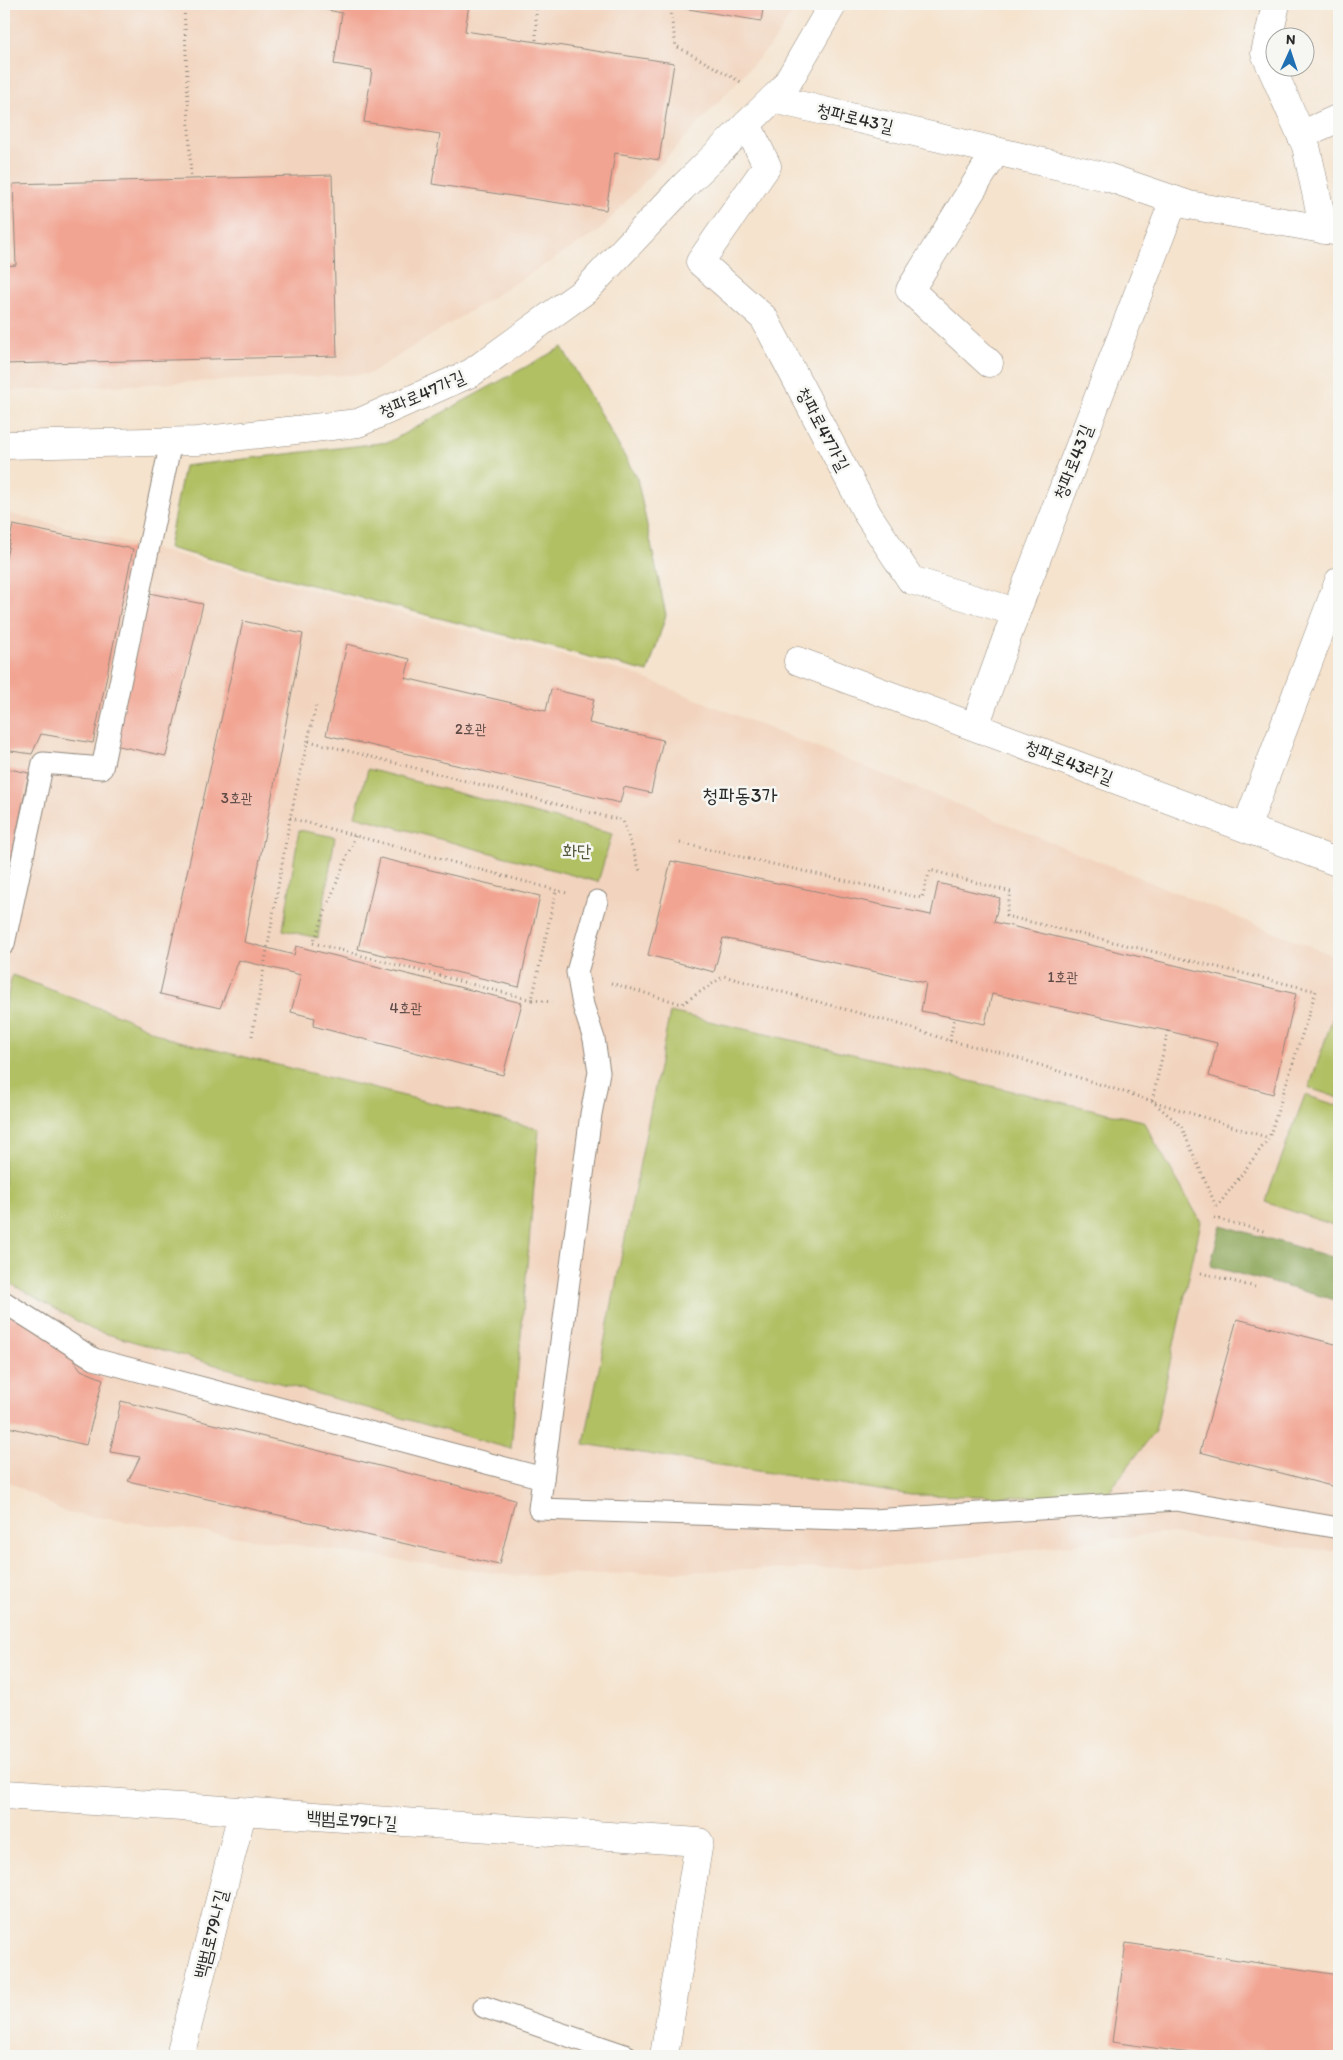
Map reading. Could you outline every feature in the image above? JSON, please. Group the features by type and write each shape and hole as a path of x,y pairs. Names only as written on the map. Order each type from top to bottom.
{"street":[{"name":"청파로47가길","path":"4,445 196,441 358,423 471,373 586,290 681,189 785,87 832,4"},
{"path":"1276,4 1265,53 1306,146 1332,231"},
{"name":"청파로43길","path":"773,99 1107,177 1189,205 1332,231"},
{"path":"1301,135 1339,118"},
{"name":"청파로47가길","path":"747,124 767,166 700,262 764,318 868,515 910,580 1016,612"},
{"path":"989,364 910,290 996,151"},
{"name":"청파로43길","path":"975,726 1016,612 1174,200"},
{"path":"1246,828 1339,581"},
{"name":"청파로43라길","path":"798,661 1339,864"},
{"name":"백범로79다길","path":"4,1795 242,1813 699,1842 664,2056"},
{"name":"백범로79나길","path":"180,2056 242,1813"}],"lane":[{"path":"4,944 43,763 102,768 171,442"},
{"path":"597,902 577,972 583,1005 594,1040 600,1072 591,1114 538,1508 873,1520 1176,1500 1339,1528"},
{"path":"4,1302 94,1359 543,1478"},
{"path":"484,2007 628,2056"}],"path":[{"path":"184,4 191,179"},
{"path":"536,4 536,42"},
{"path":"669,4 676,46 773,99"},
{"path":"252,1036 290,818 316,705"},
{"path":"309,741 623,821 640,871"},
{"path":"290,818 597,902"},
{"path":"355,836 313,943 532,1000 556,890"},
{"path":"680,842 922,898 930,870 1012,892 1006,916 1316,992 1269,1138 1216,1207 1181,1126 1152,1101"},
{"path":"577,972 682,1004 724,976 906,1026 950,1041 1000,1052 1269,1138"},
{"path":"950,1041 954,1018"},
{"path":"1152,1101 1168,1032"},
{"path":"1214,1218 1267,1232"},
{"path":"1201,1273 1255,1286"}],"shaded area":[{"path":"4,4 798,4 772,44 599,231 369,374 4,391"},
{"path":"7,513 148,547 634,674 1339,958 1339,1552 1161,1533 898,1566 517,1576 66,1513 4,1479 4,530"}],"green space":[{"path":"562,347 637,478 666,615 648,672 168,548 184,466 389,442"},
{"name":"화단","path":"368,769 612,834 598,882 355,816"},
{"path":"299,830 335,837 318,938 283,930"},
{"path":"12,975 123,1017 167,1038 539,1129 511,1449 93,1330 4,1280 4,1014"},
{"path":"1337,1005 1339,1006 1339,1098 1309,1088"},
{"path":"670,1012 1143,1121 1201,1222 1155,1431 1104,1498 911,1495 584,1444"},
{"path":"1305,1095 1339,1106 1339,1227 1265,1202"},
{"path":"1221,1225 1339,1259 1339,1301 1210,1266"}],"building":[{"path":"308,4 469,4 465,31 674,63 659,160 615,153 606,210 432,184 440,134 364,122 372,70 334,64 342,13 308,6"},
{"path":"676,4 764,4 761,21 676,7"},
{"path":"332,175 337,356 4,364 4,266 16,265 13,184"},
{"path":"13,525 133,549 93,743 41,734 32,754 4,750 4,567"},
{"path":"149,593 203,604 166,756 114,745"},
{"path":"243,621 303,634 244,942 294,955 296,946 522,1003 503,1075 313,1026 315,1018 291,1012 301,975 239,960 220,1008 160,994"},
{"path":"347,644 410,659 405,678 546,711 551,689 594,699 589,723 663,740 651,793 624,787 620,803 326,735"},
{"path":"4,768 29,773 5,888 4,888"},
{"path":"380,858 540,896 519,987 358,949"},
{"path":"671,861 931,915 938,883 1000,898 994,922 1296,994 1273,1094 1209,1076 1217,1043 1168,1031 992,994 985,1024 921,1011 926,983 723,938 714,972 648,955"},
{"path":"4,1315 19,1317 56,1335 81,1370 103,1379 86,1445 4,1426"},
{"path":"1237,1319 1339,1345 1339,1488 1200,1452"},
{"path":"121,1401 515,1500 499,1565 128,1481 140,1457 110,1452"},
{"path":"1126,1943 1339,1975 1339,2056 1210,2056 1112,2042"}],"district":[{"name":"청파동3가","path":"740,795"}]}
